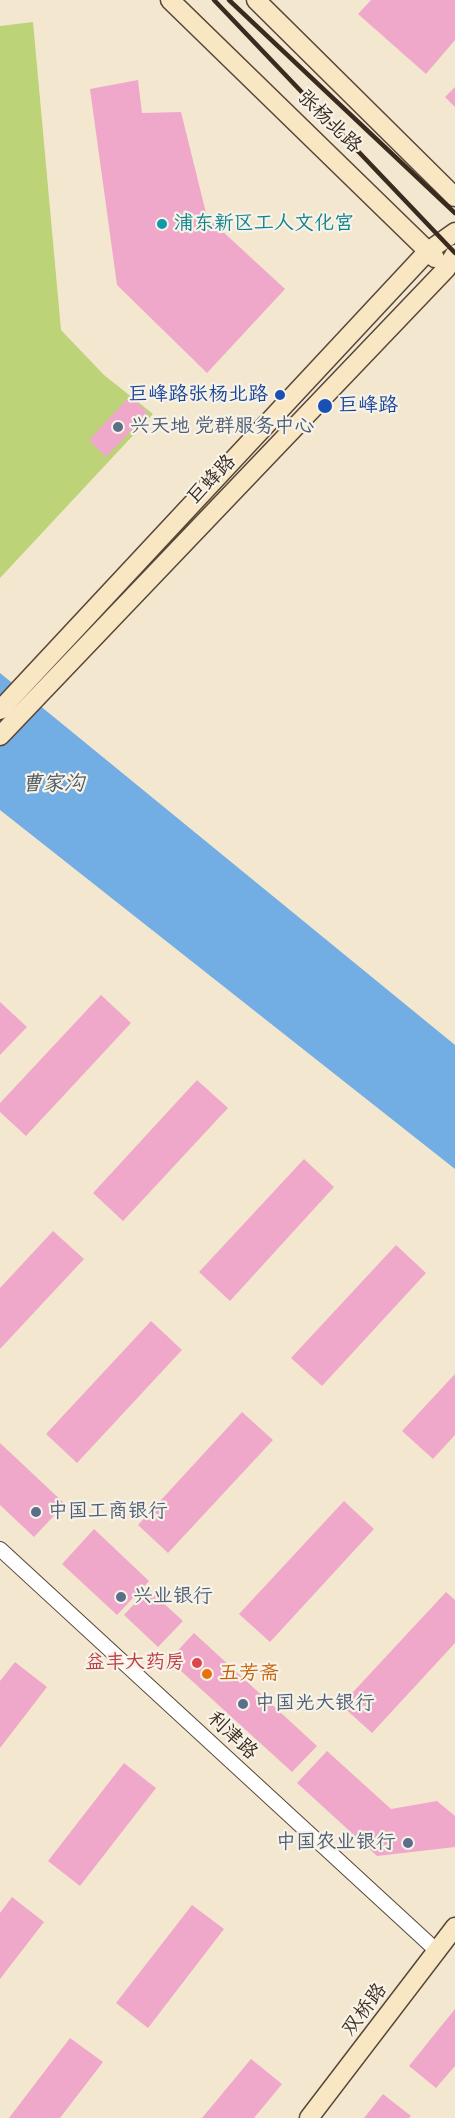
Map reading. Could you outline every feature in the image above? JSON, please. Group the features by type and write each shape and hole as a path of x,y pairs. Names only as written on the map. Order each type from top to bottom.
{"main road":[{"name":"张杨北路","path":"170,0 428,251 452,267"},
{"name":"张杨北路","path":"256,0 455,197"},
{"path":"0,710 68,649 428,251 455,232"},
{"name":"巨蜂路","path":"0,736 68,649 452,267"},
{"name":"双桥路","path":"309,2118 455,1927"}],"street":[{"name":"利津路","path":"0,1549 437,1951"}],"green space":[{"path":"33,22 61,330 104,375 153,414 0,578 0,26"}],"water":[{"name":"曹家沟","path":"0,673 455,1045 455,1169 0,810"}],"building":[{"path":"371,0 455,0 455,40 426,74 358,14"},
{"name":"浦东新区工人文化宫","path":"138,80 142,113 181,112 207,217 285,289 207,373 117,285 90,89"},
{"path":"455,87 455,107 445,97"},
{"name":"兴天地 党群服务中心","path":"130,396 148,413 106,457 89,440"},
{"path":"101,995 131,1023 26,1136 0,1112 0,1103"},
{"path":"0,1002 27,1027 0,1055"},
{"path":"197,1080 228,1108 123,1221 93,1193"},
{"path":"304,1159 334,1187 230,1301 199,1272"},
{"path":"53,1231 84,1259 0,1349 0,1288"},
{"path":"396,1245 426,1273 322,1386 291,1358"},
{"path":"151,1321 182,1350 77,1463 46,1434"},
{"path":"455,1374 455,1435 433,1459 402,1431"},
{"path":"242,1412 273,1440 168,1553 138,1525"},
{"path":"0,1443 65,1504 34,1537 0,1505"},
{"path":"344,1501 374,1529 270,1642 239,1614"},
{"path":"94,1529 149,1581 117,1615 62,1564"},
{"path":"148,1589 183,1621 158,1647 124,1615"},
{"path":"446,1592 455,1600 455,1643 372,1733 341,1705"},
{"path":"194,1633 317,1746 292,1772 169,1660"},
{"path":"15,1662 47,1687 0,1748 0,1681"},
{"path":"327,1751 391,1809 437,1801 455,1816 455,1847 377,1856 297,1783"},
{"path":"124,1763 156,1788 80,1886 48,1861"},
{"path":"12,1897 44,1922 0,1979 0,1913"},
{"path":"192,1905 224,1929 148,2028 116,2003"},
{"path":"455,2009 455,2066 436,2088 409,2066"},
{"path":"70,2038 103,2062 60,2118 9,2118"},
{"path":"251,2059 282,2084 254,2118 202,2118"},
{"path":"383,2094 411,2116 409,2118 364,2118"}],"railway":[{"path":"214,0 455,253"},
{"path":"229,0 455,213"}],"place":[{"name":"浦东新区工人文化宫","path":"162,224"},
{"name":"巨峰路张杨北路","path":"280,395"},
{"name":"巨峰路","path":"325,406"},
{"name":"兴天地 党群服务中心","path":"118,427"},
{"name":"中国工商银行","path":"36,1512"},
{"name":"兴业银行","path":"121,1597"},
{"name":"益丰大药房","path":"197,1663"},
{"name":"五芳斋","path":"207,1674"},
{"name":"中国光大银行","path":"243,1704"},
{"name":"中国农业银行","path":"408,1843"}]}
